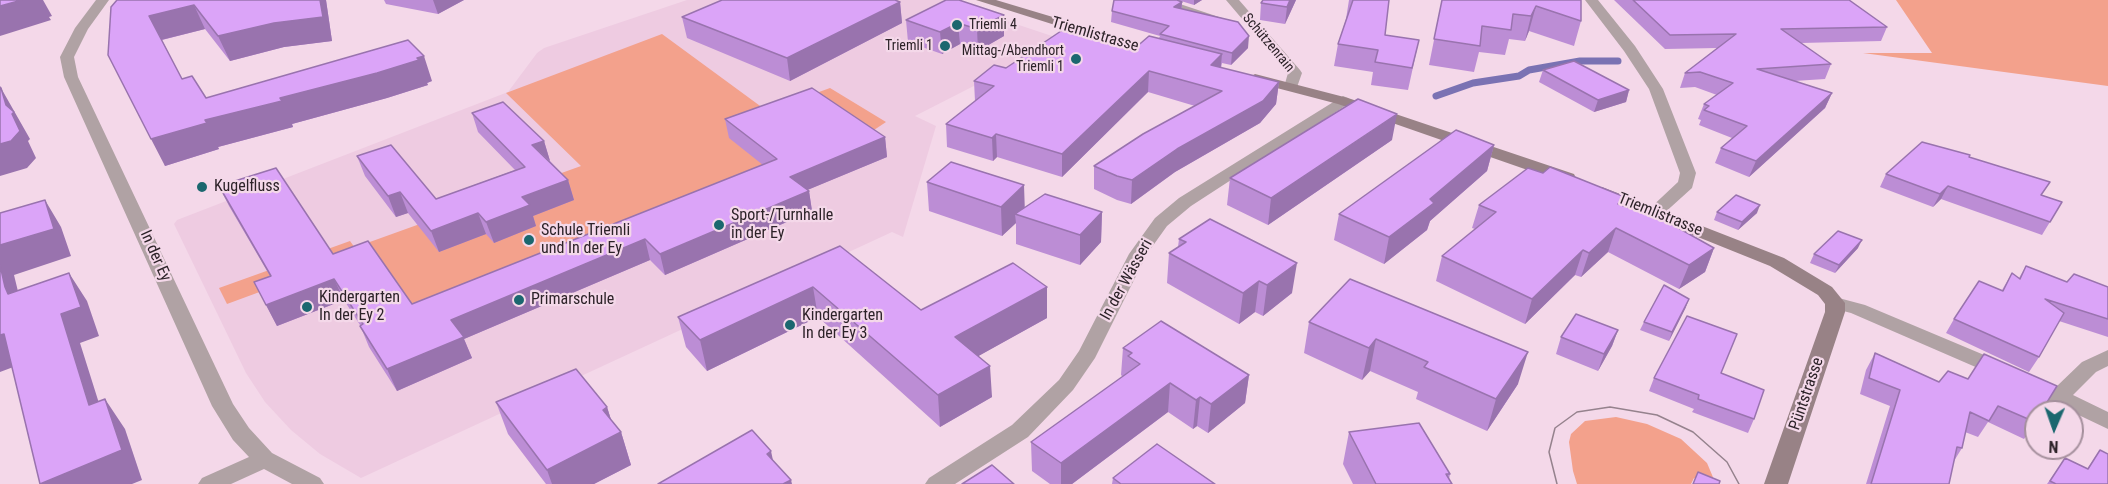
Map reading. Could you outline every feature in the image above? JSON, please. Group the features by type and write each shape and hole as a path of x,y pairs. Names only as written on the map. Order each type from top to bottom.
{"street":[{"name":"In der Ey","path":"103,0 82,28 67,57 71,77 224,406 241,434 264,459 312,484"},
{"name":"Triemlistrasse","path":"982,0 1174,57"},
{"path":"1154,0 1239,25 1252,26"},
{"name":"Schützenrain","path":"1232,0 1252,26 1296,73 1291,87"},
{"path":"1590,0 1630,49 1656,89 1688,173 1686,183 1655,212"},
{"name":"Triemlistrasse","path":"1239,74 1343,101 1533,164 1655,212 1777,262 1825,291 1835,303 1858,309 2060,396 2108,421"},
{"name":"In der Wässeri","path":"937,484 1020,430 1066,385 1088,353 1138,254 1161,222 1185,202 1343,101"},
{"name":"Püntstrasse","path":"1776,484 1835,312 1835,303"},
{"path":"2060,396 2089,367 2108,357"},
{"path":"210,484 264,459"}],"shaded area":[{"name":"Schule Triemli und In der Ey","path":"687,0 944,0 1064,40 915,116 936,126 903,237 892,232 361,478 320,454 291,430 265,402 246,373 174,224 177,220 508,92 537,53 544,48"},
{"path":"1896,0 2108,0 2108,86 1863,53 1932,53"},
{"path":"662,34 767,111 830,88 886,122 871,132 636,218 412,304 367,243 581,166 506,93"},
{"path":"350,241 360,255 227,304 219,288"},
{"path":"1616,417 1647,424 1681,439 1707,463 1715,482 1707,484 1694,478 1691,484 1577,484 1569,442 1571,434 1585,421"}],"building":[{"path":"0,0 22,0 0,6"},
{"path":"117,0 320,0 323,17 274,23 218,36 194,5 149,16 182,79 192,76 206,98 408,40 424,56 417,58 419,60 377,73 280,98 282,101 205,120 207,123 151,139 108,55 111,7"},
{"path":"722,0 895,0 900,2 787,58 682,17"},
{"path":"946,0 959,0 1004,15 977,29 958,23 940,32 906,20"},
{"path":"1114,0 1177,0 1182,2 1174,7 1238,22 1249,36 1232,53 1160,34 1169,26 1112,11"},
{"path":"1263,0 1290,0 1287,7 1261,3"},
{"path":"1353,0 1389,0 1385,35 1419,40 1412,68 1375,62 1378,50 1338,44"},
{"path":"1442,0 1581,0 1581,21 1536,6 1531,16 1513,14 1511,30 1482,26 1480,46 1434,39"},
{"path":"1633,0 1849,0 1887,27 1781,29 1831,64 1757,69 1832,93 1756,161 1721,148 1747,126 1704,110 1709,106 1704,104 1733,83 1700,72 1685,73 1736,34 1670,35"},
{"path":"1064,29 1134,49 1149,36 1222,54 1211,65 1279,82 1263,101 1177,149 1132,180 1094,166 1143,134 1222,91 1149,71 1062,154 996,134 992,138 946,124 994,86 974,81 994,65 1006,68"},
{"path":"1574,61 1629,90 1598,100 1543,70"},
{"path":"0,87 6,105 14,112 12,114 20,131 11,141 0,144"},
{"path":"812,88 885,137 790,177 809,191 660,254 645,239 451,320 464,337 387,369 360,326 363,324 334,279 266,305 254,282 271,276 219,186 276,168 333,254 368,241 412,304 777,159 725,119"},
{"path":"1358,99 1397,114 1271,198 1230,178"},
{"path":"503,102 544,141 532,145 568,180 522,197 530,205 486,222 478,213 431,231 400,192 388,196 357,156 391,145 436,199 525,167 472,113"},
{"path":"1456,130 1494,145 1430,199 1434,203 1389,237 1339,214"},
{"path":"1922,142 1970,155 1969,157 2050,182 2041,195 2062,202 2050,222 1948,186 1940,194 1886,174"},
{"path":"951,162 1024,185 1001,207 927,182"},
{"path":"1550,167 1625,197 1618,204 1664,220 1714,248 1689,265 1616,228 1589,253 1583,250 1532,299 1442,256 1496,212 1479,205 1528,168 1543,173"},
{"path":"1045,194 1102,212 1080,235 1015,214"},
{"path":"1736,195 1760,205 1742,222 1717,212"},
{"path":"45,200 54,229 0,245 0,213"},
{"path":"1210,219 1297,263 1267,285 1259,281 1243,293 1169,253 1186,242 1179,239"},
{"path":"1838,231 1862,240 1839,265 1814,254"},
{"path":"840,246 921,310 1013,263 1047,287 955,337 990,366 938,395 813,287 700,340 678,317"},
{"path":"0,265 8,294 69,273 81,307 61,314 89,405 105,399 122,450 40,484 4,334 0,335"},
{"path":"2026,266 2067,282 2074,274 2108,287 2108,319 2045,299 2064,313 2039,357 1954,319 1979,281 2003,291 2012,273 2020,279"},
{"path":"1350,279 1528,352 1496,399 1424,367 1428,362 1376,339 1369,348 1309,322"},
{"path":"1664,285 1689,299 1672,332 1644,322"},
{"path":"1576,314 1618,330 1604,354 1561,337"},
{"path":"1687,316 1737,334 1721,373 1764,390 1754,419 1698,399 1699,395 1654,378"},
{"path":"1161,321 1249,375 1211,404 1200,397 1196,400 1170,383 1061,463 1031,442 1140,364 1128,356 1132,353 1123,348"},
{"path":"1875,353 1939,382 1948,371 1968,379 1984,354 2057,386 2048,400 2024,400 2024,417 1998,406 1989,421 1970,412 1962,448 1957,447 1949,484 1871,484 1900,390 1869,378"},
{"path":"576,369 607,407 603,410 621,432 547,470 496,402"},
{"path":"1419,423 1450,474 1446,474 1452,484 1376,484 1349,432"},
{"path":"752,430 771,451 767,454 791,480 783,484 658,484"},
{"path":"1157,444 1215,484 1121,484 1113,478"},
{"path":"2100,450 2108,454 2108,484 2056,484 2050,481 2064,460 2069,460 2088,469"},
{"path":"992,465 1014,484 962,484"},
{"path":"1698,472 1720,481 1719,484 1693,484"}],"waterway":[{"path":"1436,96 1473,83 1519,76 1529,70 1580,61 1618,61"}],"tram line":[{"path":"1557,484 1549,452 1555,428 1577,412 1610,407 1657,415 1693,432 1727,462 1739,484"}],"place":[{"name":"Triemli 4","path":"957,25"},
{"name":"Triemli 1","path":"945,46"},
{"name":"Mittag-/Abendhort Triemli 1","path":"1076,59"},
{"name":"Kugelfluss","path":"202,187"},
{"name":"Sport-/Turnhalle in der Ey","path":"719,225"},
{"name":"Schule Triemli und In der Ey","path":"529,240"},
{"name":"Primarschule","path":"519,300"},
{"name":"Kindergarten In der Ey 2","path":"307,307"},
{"name":"Kindergarten In der Ey 3","path":"790,325"}]}
